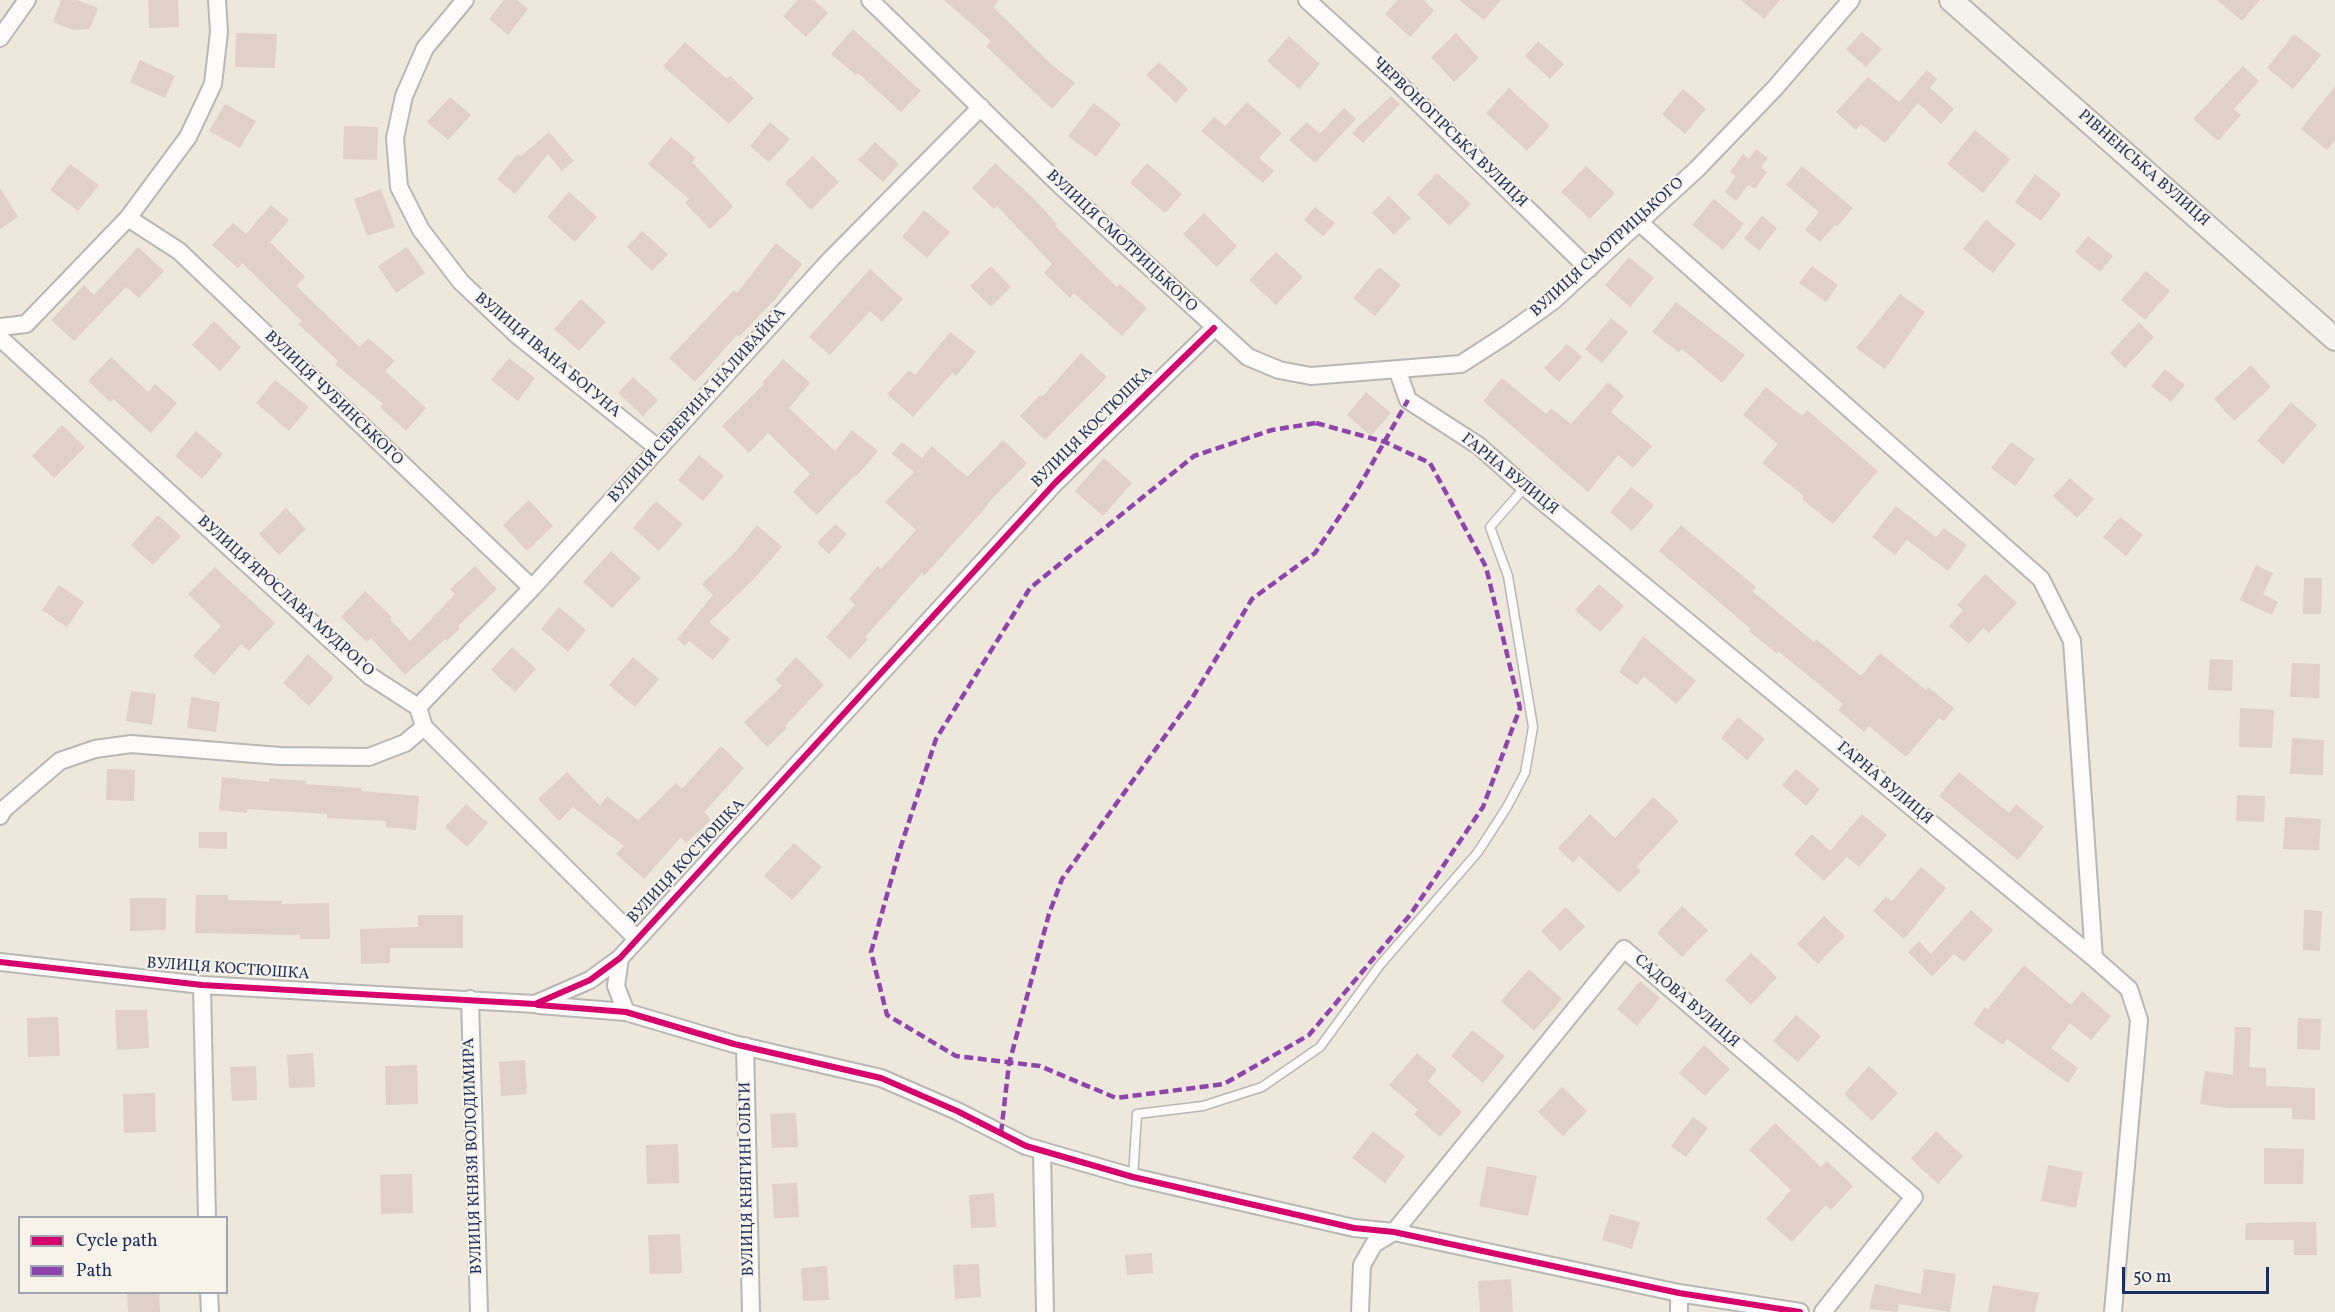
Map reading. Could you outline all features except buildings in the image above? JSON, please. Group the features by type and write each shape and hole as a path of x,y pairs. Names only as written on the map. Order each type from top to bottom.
{"main road":[{"name":"РІВНЕНСЬКА ВУЛИЦЯ","path":"1951,0 2335,339"}],"street":[{"path":"0,38 27,0"},
{"path":"0,327 26,324 128,218 188,137 213,84 219,32 217,0"},
{"name":"ВУЛИЦЯ ІВАНА БОГУНА","path":"465,0 425,48 404,96 395,138 399,187 421,230 461,282 518,335 658,449"},
{"name":"ВУЛИЦЯ СМОТРИЦЬКОГО","path":"870,0 1060,186 1248,357 1279,370 1311,376 1461,364 1506,335 1553,301 1697,169 1767,96 1851,0"},
{"name":"ЧЕРВОНОГІРСЬКА ВУЛИЦЯ","path":"1307,0 1397,82 1589,269"},
{"name":"ВУЛИЦЯ СЕВЕРИНА НАЛИВАЙКА","path":"418,707 532,588 830,260 981,107"},
{"name":"ВУЛИЦЯ ЧУБИНСЬКОГО","path":"128,218 179,251 532,588"},
{"path":"1640,223 2041,579 2072,641 2094,958"},
{"name":"ВУЛИЦЯ КОСТЮШКА","path":"0,962 202,984 535,1004 590,980 620,958 1056,483 1214,328"},
{"name":"ВУЛИЦЯ ЯРОСЛАВА МУДРОГО","path":"0,338 370,676 418,707"},
{"name":"ГАРНА ВУЛИЦЯ","path":"1397,369 1408,400 1479,446 1525,487 2129,989 2139,1020 2114,1312"},
{"path":"418,707 424,727 636,939"},
{"path":"0,816 10,804 60,761 95,748 131,744 280,756 369,757 405,743 424,727"},
{"name":"САДОВА ВУЛИЦЯ","path":"1394,1232 1624,949 1914,1197 1823,1312"},
{"path":"620,958 616,986 626,1012"},
{"path":"202,984 207,1216"},
{"name":"ВУЛИЦЯ КНЯЗЯ ВОЛОДИМИРА","path":"470,999 479,1312"},
{"path":"535,1004 626,1012 745,1046 881,1078 957,1111 1026,1146 1133,1177 1354,1228 1394,1232 1679,1293 1800,1312"},
{"name":"ВУЛИЦЯ КНЯГИНІ ОЛЬГИ","path":"745,1046 751,1312"},
{"path":"1042,1150 1045,1312"},
{"path":"1360,1312 1362,1264 1374,1244 1394,1232"},
{"path":"1679,1293 1679,1312"},
{"path":"209,1294 210,1312"}],"lane":[{"path":"1133,1177 1137,1114 1203,1106 1262,1087 1320,1047 1380,965 1478,852 1508,807 1526,774 1533,728 1508,576 1490,527 1525,487"}],"marked path":[{"path":"1001,1133 1009,1064 1049,914 1062,879 1191,700 1252,599 1315,553 1356,492 1408,400"},
{"path":"1316,423 1385,442 1430,463 1486,567 1520,708 1483,807 1410,915 1309,1035 1224,1084 1116,1098 1040,1066 956,1056 887,1015 871,952 899,852 936,739 1030,588 1194,456 1272,430 1316,423"}],"cycle path":[{"path":"0,962 202,985 535,1004 590,980 620,958 1055,483 1214,328"},
{"path":"538,1005 626,1012 734,1044 881,1078 957,1111 1026,1146 1133,1177 1354,1228 1394,1232 1679,1293 1800,1312"}]}
